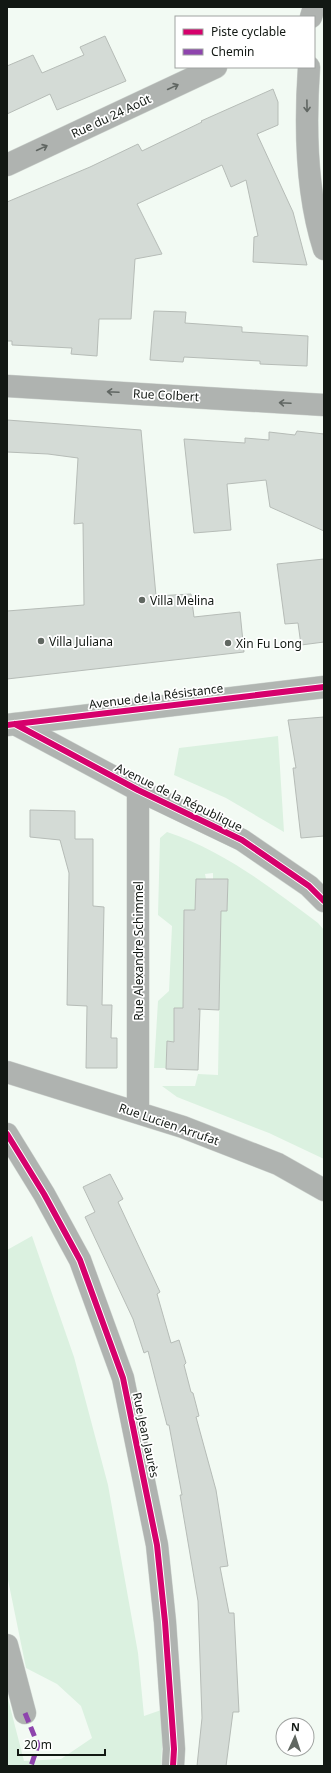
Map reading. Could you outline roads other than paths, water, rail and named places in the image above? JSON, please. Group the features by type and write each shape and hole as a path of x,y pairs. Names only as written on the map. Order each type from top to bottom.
{"main road":[{"name":"Avenue de la Résistance","path":"11,725 319,688"}],"street":[{"name":"Rue du 24 Août","path":"7,165 214,68"},
{"path":"309,68 307,95 309,168 324,249"},
{"name":"Rue Colbert","path":"7,386 324,405"},
{"name":"Avenue de la République","path":"11,725 138,790 242,840 309,886 324,901"},
{"name":"Rue Alexandre Schimmel","path":"138,790 138,1112"},
{"name":"Rue Lucien Arrufat","path":"7,1072 183,1127 278,1164 324,1190"},
{"name":"Rue Jean Jaurès","path":"7,1134 44,1194 80,1260 123,1378 157,1545 172,1720 174,1749 173,1766"},
{"path":"7,1645 25,1713"}],"place":[{"name":"Villa Melina","path":"142,600"},
{"name":"Villa Juliana","path":"41,641"},
{"name":"Xin Fu Long","path":"228,643"}]}
